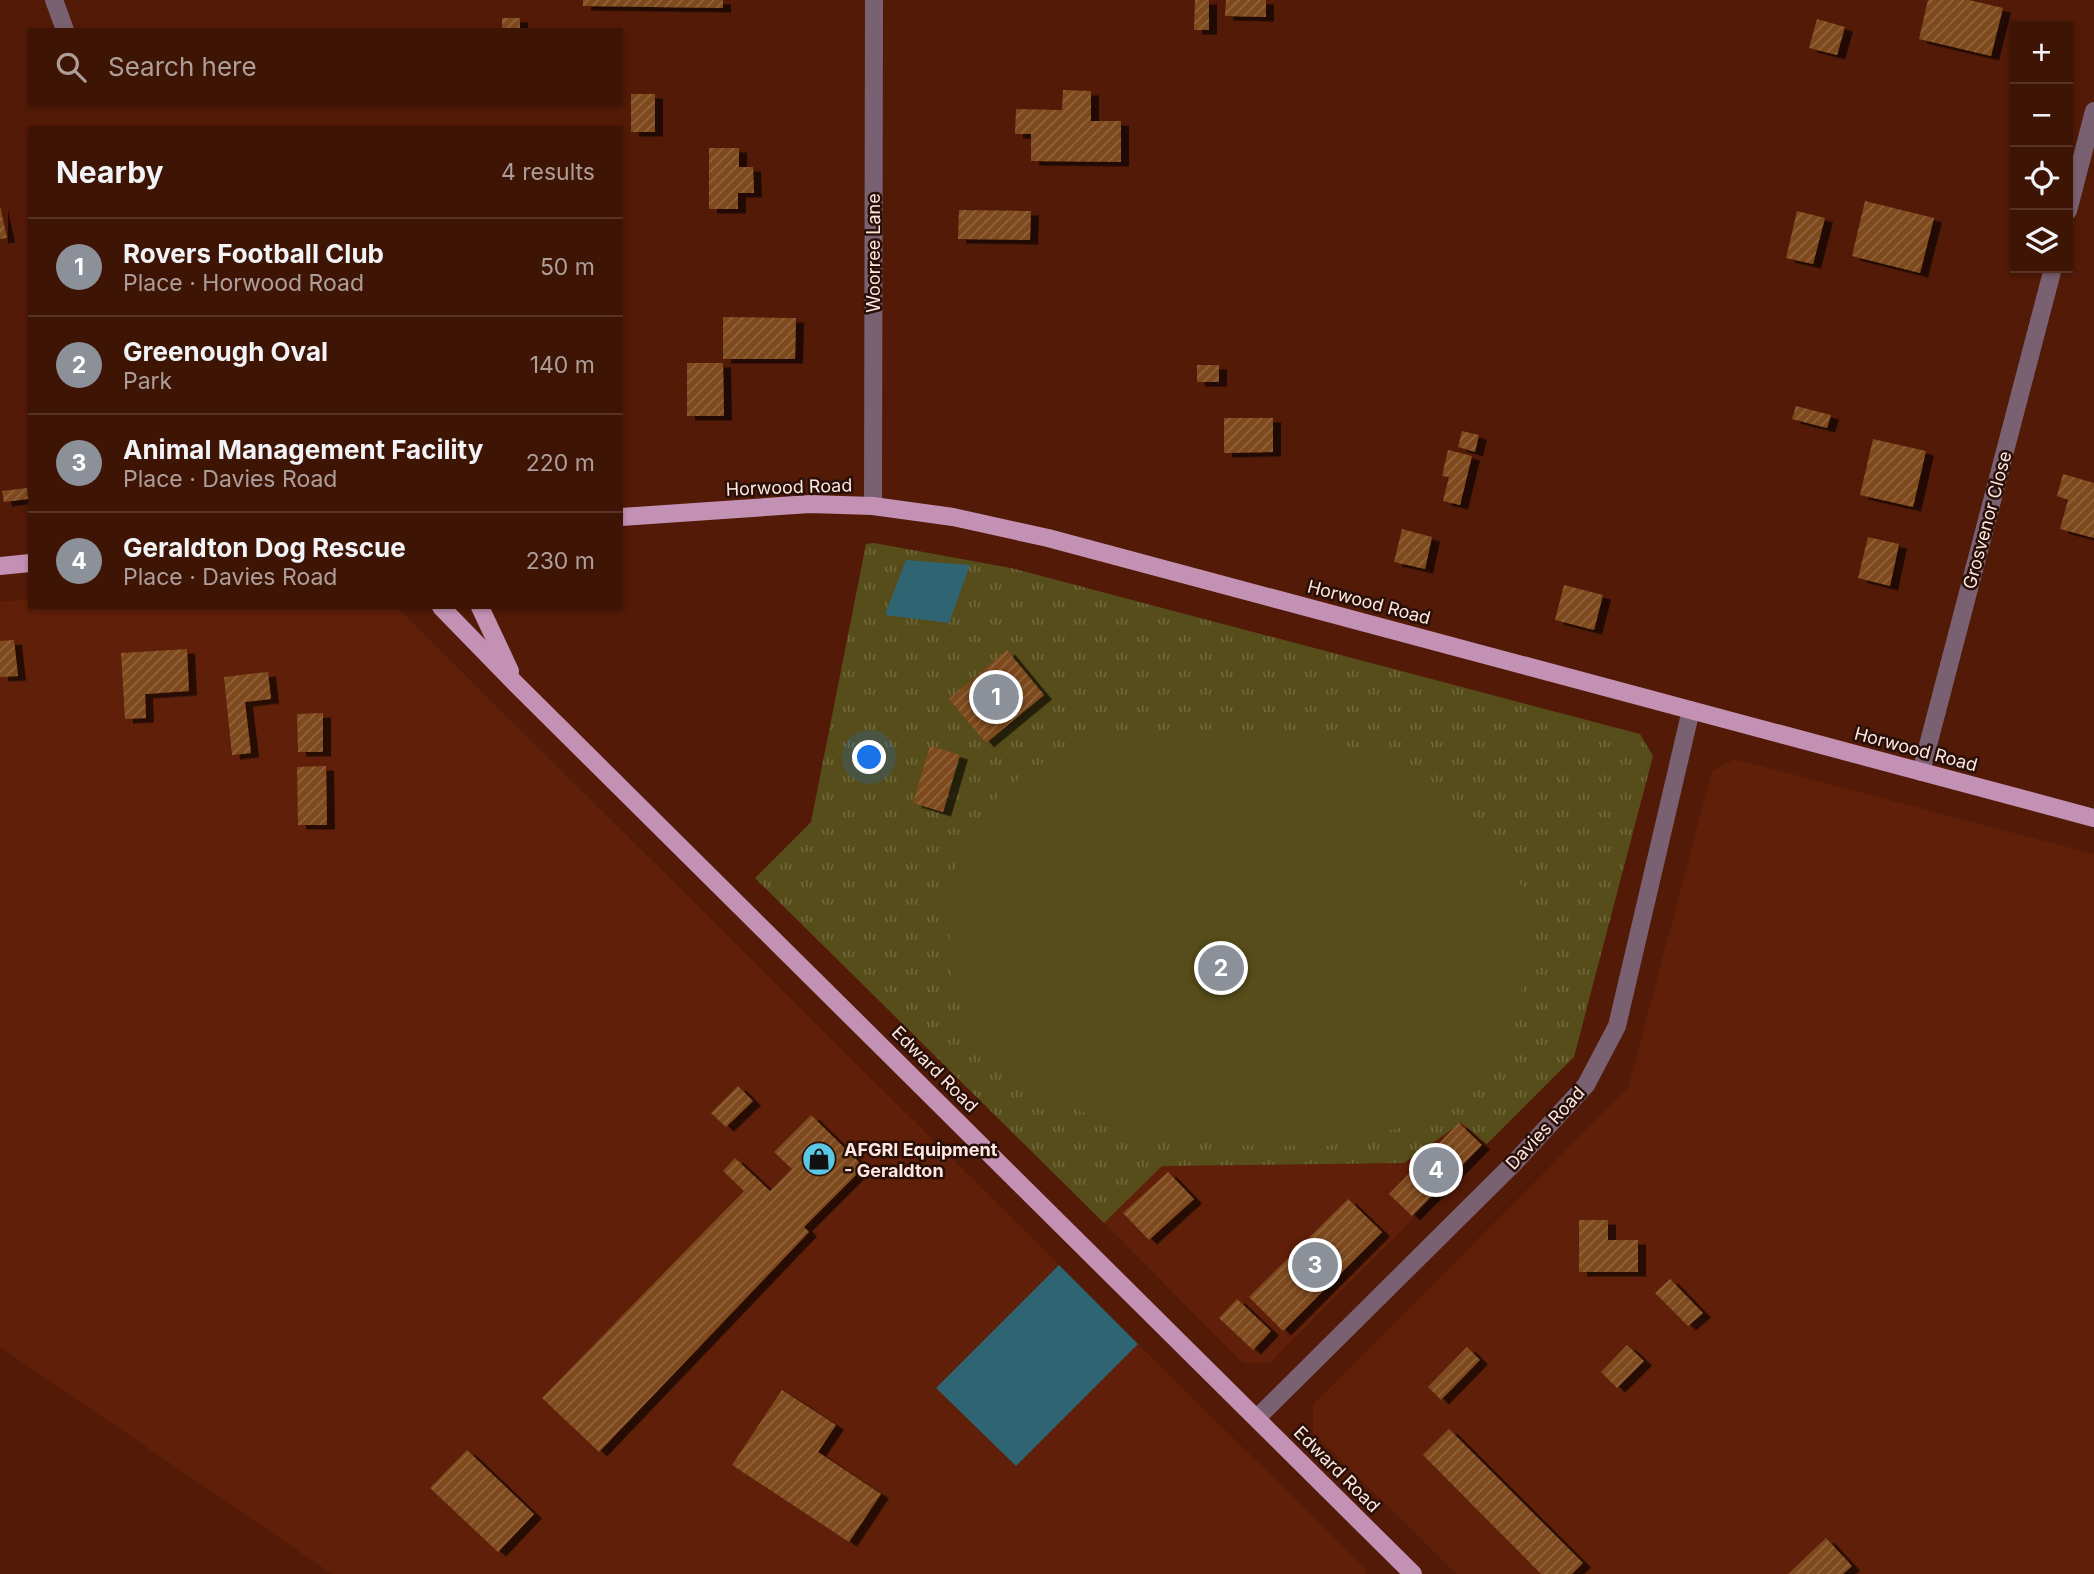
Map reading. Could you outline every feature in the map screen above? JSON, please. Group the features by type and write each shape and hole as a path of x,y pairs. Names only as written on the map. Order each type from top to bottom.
{"main road":[{"name":"Horwood Road","path":"623,517 810,504 873,506 953,517 1048,538 2094,818"},
{"path":"0,566 28,563"},
{"name":"Edward Road","path":"443,609 1413,1574"},
{"name":"Edward Road","path":"481,609 516,684"}],"street":[{"path":"54,0 64,28"},
{"name":"Woorree Lane","path":"873,506 874,0"},
{"path":"2068,210 2094,111"},
{"name":"Grosvenor Close","path":"1921,772 2052,273"},
{"name":"Davies Road","path":"1257,1418 1515,1162 1586,1085 1617,1026 1691,710"}],"shaded area":[{"path":"28,599 28,609 399,609 1059,1265 937,1388 1016,1466 1138,1344 1368,1571 1364,1574 332,1574 0,1347 0,602"},
{"path":"1734,759 2094,854 2094,1574 1456,1574 1313,1433 1313,1405 1628,1088 1712,771"},
{"path":"1461,1123 1487,1144 1270,1363 1243,1363 1104,1223 1161,1166 1403,1163"}],"green space":[{"path":"874,543 1011,568 1640,734 1653,756 1574,1057 1487,1144 1461,1123 1404,1163 1162,1166 1104,1223 755,878 811,822 866,544"},
{"path":"1150,731 1265,731 1308,737 1381,758 1437,788 1480,828 1514,870 1526,896 1530,921 1516,1020 1507,1044 1473,1093 1411,1125 1326,1146 1227,1145 1119,1129 1016,1081 980,1048 966,1021 951,959 948,902 955,871 965,846 985,810 1012,784 1068,745 1105,735"}],"water":[{"path":"906,560 970,565 949,623 885,615"},
{"path":"1059,1265 1138,1344 1016,1466 936,1388"}],"building":[{"path":"583,0 723,0 723,8 583,6"},
{"path":"1195,0 1209,0 1209,30 1194,30"},
{"path":"1226,0 1266,0 1266,17 1225,16"},
{"path":"1928,0 1969,0 2003,8 1991,56 1919,39"},
{"path":"502,18 520,18 520,28 502,28"},
{"path":"1817,19 1845,27 1837,55 1809,48"},
{"path":"1063,90 1091,91 1091,121 1121,121 1121,162 1031,161 1031,134 1015,134 1016,109 1062,110"},
{"path":"631,94 655,94 655,132 631,132"},
{"path":"709,148 739,148 739,167 753,167 754,193 738,193 738,209 709,209"},
{"path":"1865,201 1934,218 1920,273 1852,256"},
{"path":"0,206 7,238 0,239"},
{"path":"959,210 1031,211 1030,240 958,239"},
{"path":"1797,211 1825,218 1813,264 1786,258"},
{"path":"723,317 796,318 795,359 723,359"},
{"path":"687,363 723,363 724,416 687,416"},
{"path":"1197,365 1219,365 1219,382 1197,382"},
{"path":"1796,406 1831,415 1827,428 1792,419"},
{"path":"1224,418 1273,418 1273,452 1224,453"},
{"path":"1462,431 1479,435 1475,452 1458,447"},
{"path":"1873,439 1926,451 1913,507 1860,495"},
{"path":"1448,450 1472,456 1460,505 1443,501 1449,477 1442,476"},
{"path":"2063,474 2094,483 2094,538 2060,529 2068,500 2057,496"},
{"path":"27,488 28,499 4,502 2,491"},
{"path":"1402,529 1432,537 1425,569 1394,562"},
{"path":"1868,537 1899,544 1890,586 1858,578"},
{"path":"1564,585 1603,595 1594,630 1555,620"},
{"path":"14,640 18,676 0,677 0,641"},
{"path":"187,649 189,691 145,694 146,718 125,719 121,653"},
{"path":"1007,650 1044,695 986,743 949,699"},
{"path":"268,672 271,699 245,702 251,753 232,755 224,677"},
{"path":"323,713 323,752 298,752 297,714"},
{"path":"930,746 960,755 943,812 913,803"},
{"path":"326,766 327,825 298,825 297,767"},
{"path":"738,1086 753,1101 726,1127 711,1113"},
{"path":"811,1115 864,1167 804,1227 809,1232 599,1452 542,1398 744,1191 723,1171 735,1158 770,1191 792,1169 774,1152"},
{"path":"1459,1123 1482,1145 1412,1216 1389,1194"},
{"path":"1168,1172 1194,1199 1149,1240 1123,1213"},
{"path":"1348,1199 1382,1232 1283,1331 1249,1297"},
{"path":"1579,1220 1608,1220 1608,1240 1638,1240 1638,1272 1579,1272"},
{"path":"1670,1279 1703,1313 1688,1326 1655,1293"},
{"path":"1237,1299 1271,1331 1253,1350 1219,1318"},
{"path":"1627,1345 1644,1361 1617,1388 1601,1372"},
{"path":"1467,1347 1480,1360 1441,1400 1428,1387"},
{"path":"782,1390 836,1425 818,1452 881,1494 849,1542 732,1465"},
{"path":"1449,1429 1583,1563 1572,1574 1541,1574 1423,1455"},
{"path":"467,1450 534,1514 498,1552 430,1488"},
{"path":"1826,1538 1852,1566 1843,1574 1788,1574"}],"place":[{"name":"Rovers Football Club","path":"996,697"},
{"name":"Greenough Oval","path":"1221,968"},
{"name":"AFGRI Equipment - Geraldton","path":"819,1159"},
{"name":"Geraldton Dog Rescue","path":"1436,1170"},
{"name":"Animal Management Facility","path":"1315,1265"}]}
